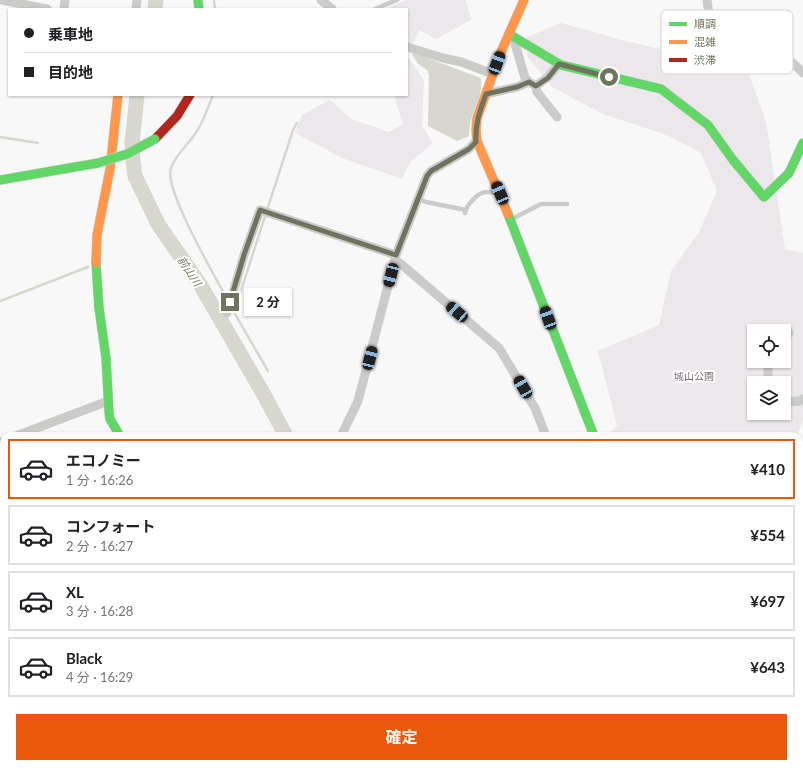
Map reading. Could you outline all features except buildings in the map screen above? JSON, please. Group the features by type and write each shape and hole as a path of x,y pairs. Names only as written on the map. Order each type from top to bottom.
{"main road":[{"path":"524,0 512,36 493,74 477,118 475,128 476,142 503,192 511,219 592,432"},
{"path":"512,36 559,64 661,89 708,125 733,160 764,196 789,173 803,143"},
{"path":"118,96 110,169 96,235 99,308 106,358 108,401 110,419 118,432"},
{"path":"0,180 98,163 128,154 155,139 177,116 189,96"}],"street":[{"path":"2,0 43,8"},
{"path":"321,0 331,8"},
{"path":"707,0 708,10"},
{"path":"512,36 523,71 556,117"},
{"path":"408,47 461,62 493,74"},
{"path":"793,63 803,73"},
{"path":"486,94 532,84 548,78 559,64"},
{"path":"343,432 358,401 396,257 427,176 431,171 469,149 476,142"},
{"path":"227,313 244,255 260,210 396,257 401,264 499,348 535,408 544,432"},
{"path":"791,402 800,401 803,399"},
{"path":"27,432 108,401"}],"lane":[{"path":"378,8 398,0"},
{"path":"418,199 466,211 476,195 489,192 503,192"},
{"path":"511,219 541,204 567,204"}],"green space":[{"path":"406,0 466,0 471,20 436,39 420,30 408,51 408,8 387,8"},
{"name":"城山公園","path":"561,23 661,49 661,74 749,74 766,122 785,249 803,253 803,419 798,432 610,432 617,426 598,351 659,325 671,271 699,232 717,191 701,153 667,135 603,114 552,87 527,56 527,37"},
{"path":"408,57 424,81 422,126 433,143 410,162 402,179 342,158 295,133 302,115 330,100 351,119 389,132 403,124 394,96 408,96"}],"shaded area":[{"path":"414,53 481,79 480,95 471,120 469,136 457,141 428,126 429,75 427,70 418,64 412,55"}],"waterway":[{"name":"前山川","path":"155,8 156,0"},
{"path":"214,0 215,8"},
{"name":"前山川","path":"137,96 132,143 135,176 158,224 201,286 284,432"},
{"path":"213,96 204,118 194,136 173,163 171,168 171,179 175,195 192,234 228,301"},
{"path":"234,312 293,130 297,123"},
{"path":"0,137 38,143"},
{"path":"0,301 88,267"},
{"path":"231,307 268,371"}],"traffic: fast":[{"path":"198,0 199,8"},
{"path":"509,34 561,65 661,89 708,125 733,160 764,197 789,173 803,143"},
{"path":"98,163 127,154 155,139"},
{"path":"0,180 98,163"},
{"path":"508,214 592,432"},
{"path":"96,263 99,308 106,358 109,412 110,419 118,432"}],"traffic: slow":[{"path":"508,214 477,141 476,130 477,118 501,52 524,0"},
{"path":"96,263 97,235 110,169 118,96"}],"traffic: jam":[{"path":"155,139 177,116 189,96"}],"route":[{"path":"230,302 244,255 260,210 396,255 427,176 431,171 457,157 476,142 475,128 477,118 486,94 517,87 529,82 536,86 548,78 559,64 561,66 609,77"}]}
